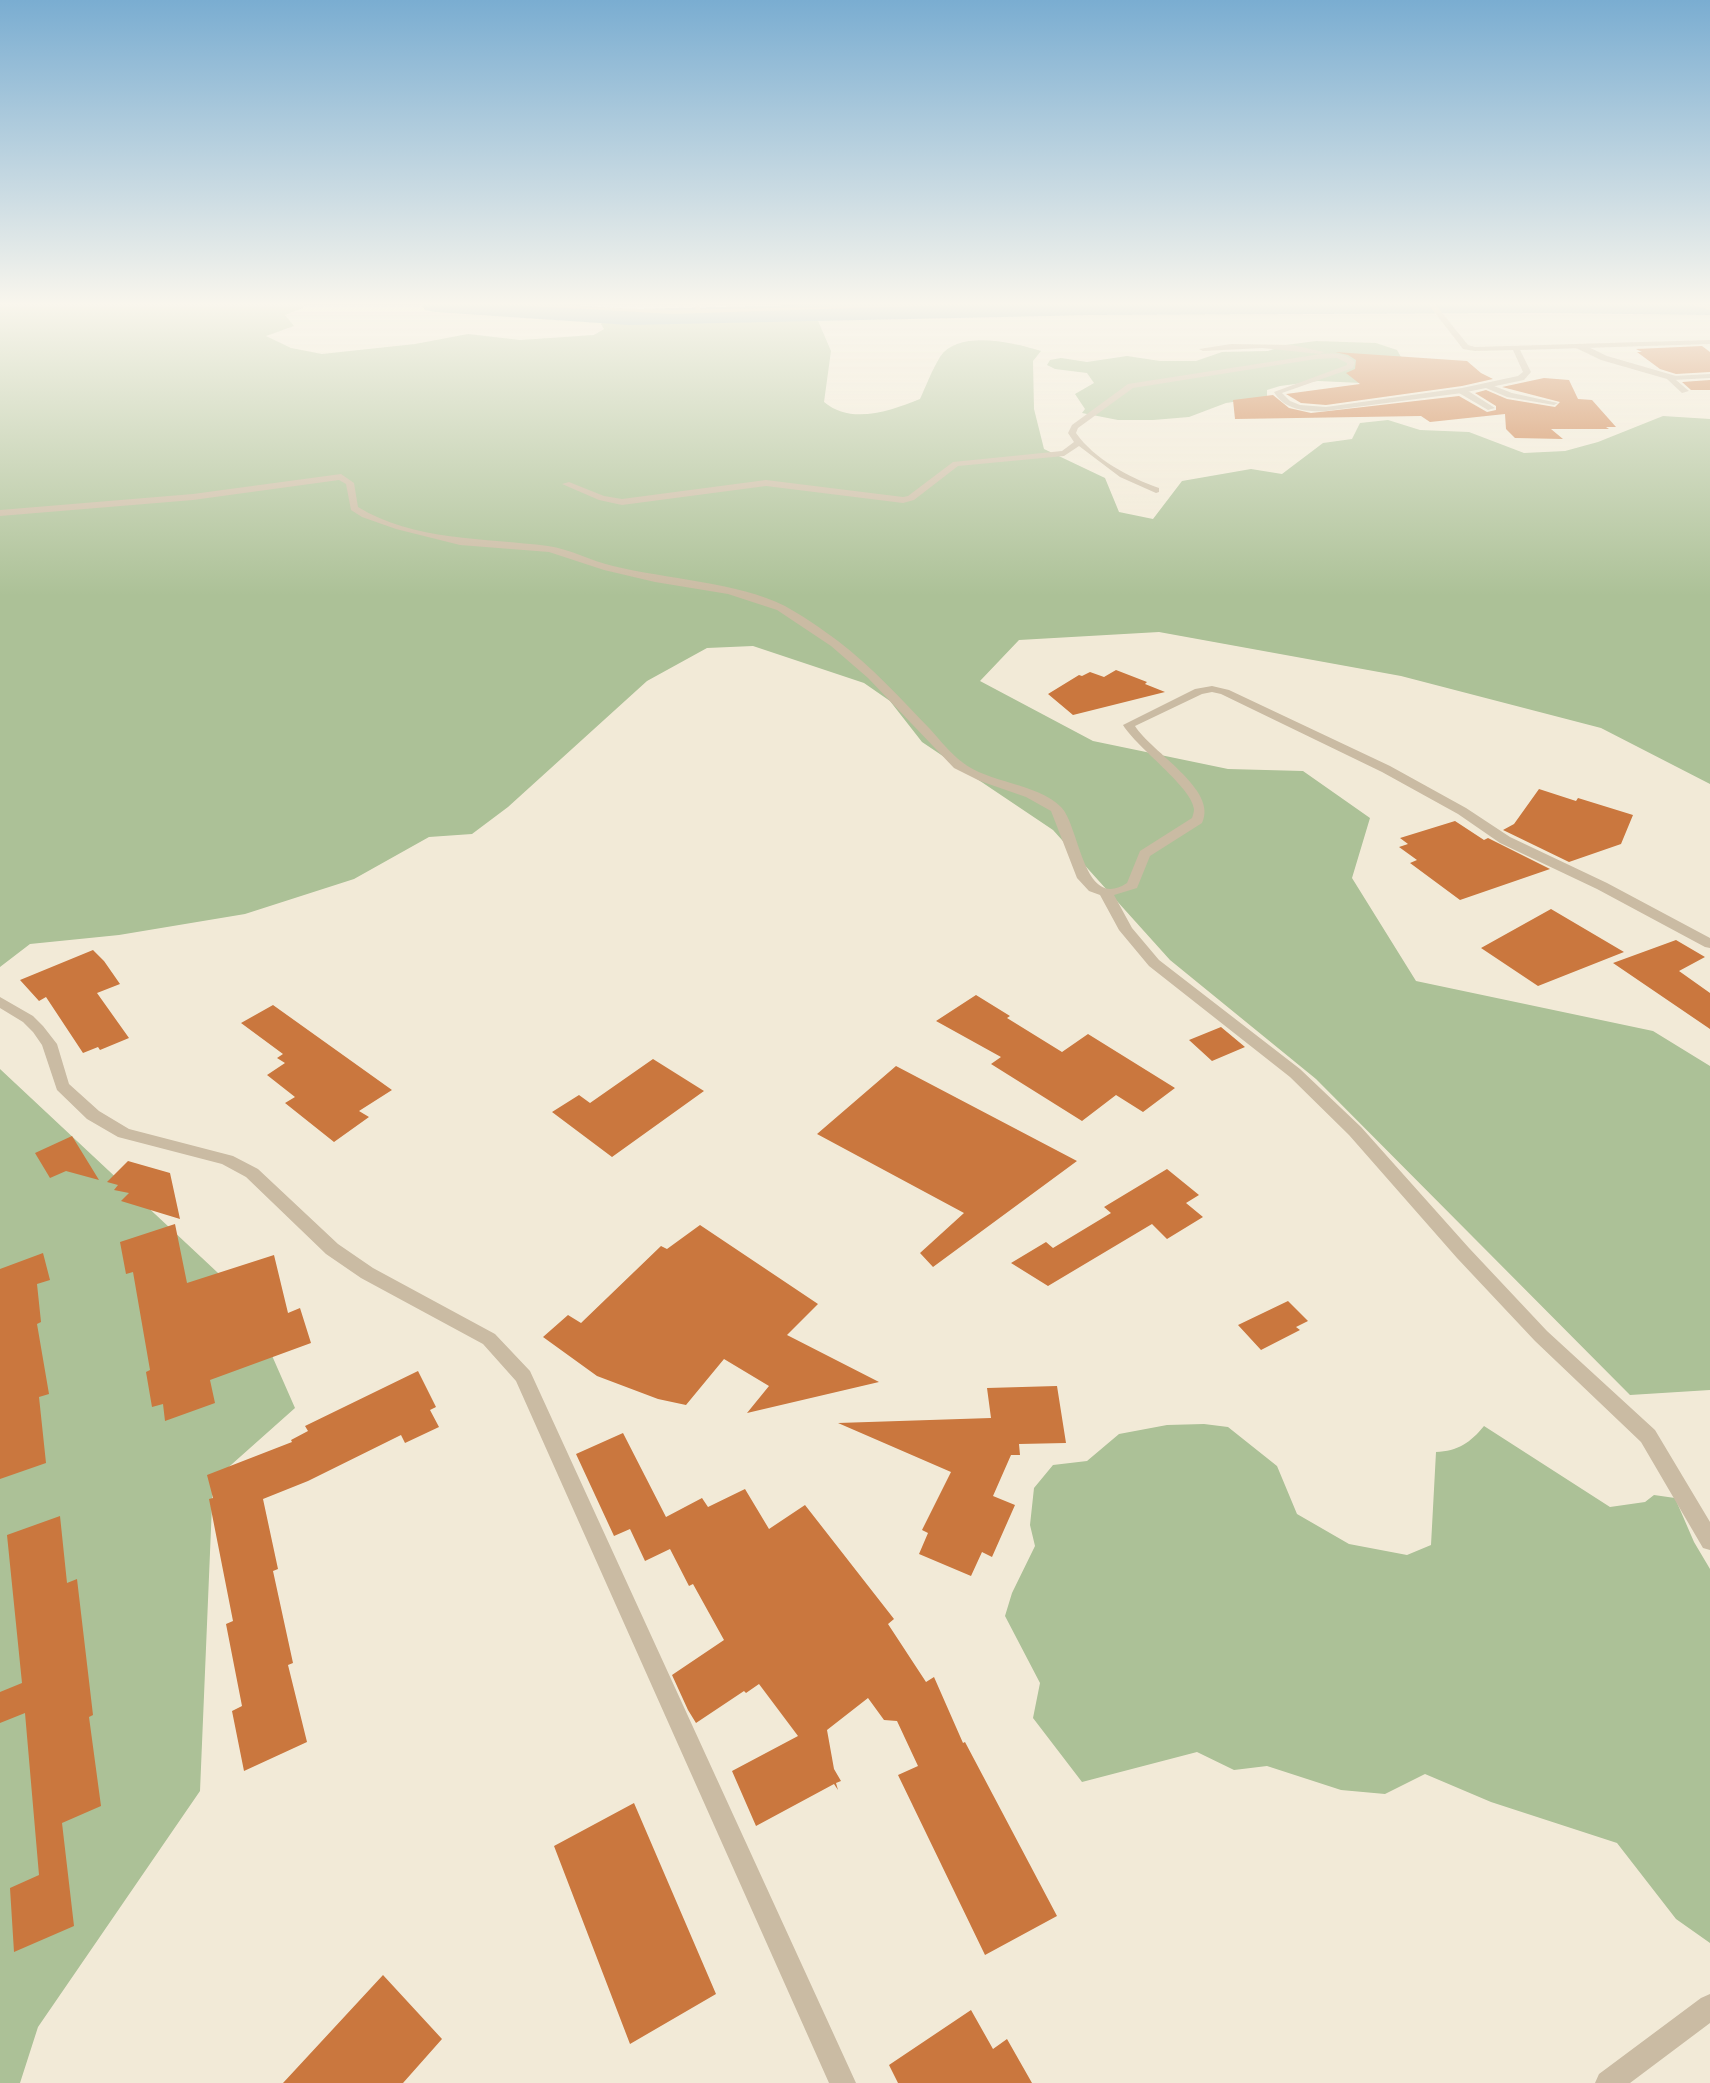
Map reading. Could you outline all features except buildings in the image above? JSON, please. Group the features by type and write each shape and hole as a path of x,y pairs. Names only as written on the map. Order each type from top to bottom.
{"street":[{"path":"1110,401 1075,427 1072,433 1078,443 1120,473 1156,490"},
{"path":"1287,401 1292,405 1322,410 1387,401"},
{"path":"1479,401 1491,408"},
{"path":"1544,401 1554,403"},
{"path":"566,484 602,498 622,502 766,483 903,500 911,498 956,464 1064,453 1078,443"},
{"path":"0,513 184,498 341,477 350,483 353,505 358,512 399,527 460,542 550,549 618,571 730,591 762,600 799,618 835,644 900,703 958,765 984,778 1030,794 1056,809 1063,821 1084,878 1094,888 1106,892 1124,890 1130,886 1137,880 1141,860 1145,854 1198,820 1201,815 1199,802 1189,789 1137,737 1129,725 1191,694 1218,689 1386,769 1454,806 1505,840 1602,886 1710,944"},
{"path":"1106,892 1115,914 1126,931 1154,963 1295,1073 1338,1114 1541,1336 1648,1437 1658,1449 1710,1541"},
{"path":"0,1002 28,1019 38,1029 49,1044 62,1086 93,1116 124,1132 227,1160 252,1173 332,1250 367,1273 489,1339 523,1376 843,2083"},
{"path":"1608,2083 1710,2007"}],"green space":[{"path":"0,401 824,401 846,413 871,414 914,401 1034,401 1044,449 1105,478 1119,512 1153,519 1182,481 1251,469 1282,474 1323,443 1352,439 1360,423 1388,420 1420,430 1469,432 1524,453 1565,451 1598,442 1663,416 1710,419 1710,784 1601,728 1401,676 1159,632 1019,640 980,681 1093,741 1228,769 1303,771 1370,818 1352,878 1416,981 1653,1031 1710,1066 1710,1390 1630,1395 1316,1079 1170,960 1053,830 922,742 890,701 864,683 753,646 707,648 647,681 508,807 472,834 429,837 354,879 245,914 119,935 30,944 0,967"},
{"path":"1080,401 1238,401 1226,403 1189,417 1153,420 1118,420 1082,413 1085,409"},
{"path":"0,1069 248,1301 295,1408 213,1481 200,1791 38,2027 20,2083 0,2083"},
{"path":"1204,1424 1228,1427 1277,1466 1297,1514 1349,1544 1407,1555 1431,1545 1436,1452 1451,1450 1463,1445 1484,1426 1610,1507 1645,1502 1654,1495 1675,1498 1694,1542 1710,1569 1710,1943 1676,1919 1617,1843 1491,1802 1425,1774 1385,1794 1341,1790 1267,1766 1234,1770 1197,1752 1082,1782 1033,1718 1040,1683 1005,1616 1012,1593 1035,1546 1030,1525 1034,1488 1053,1465 1087,1461 1119,1434 1167,1425"}]}
